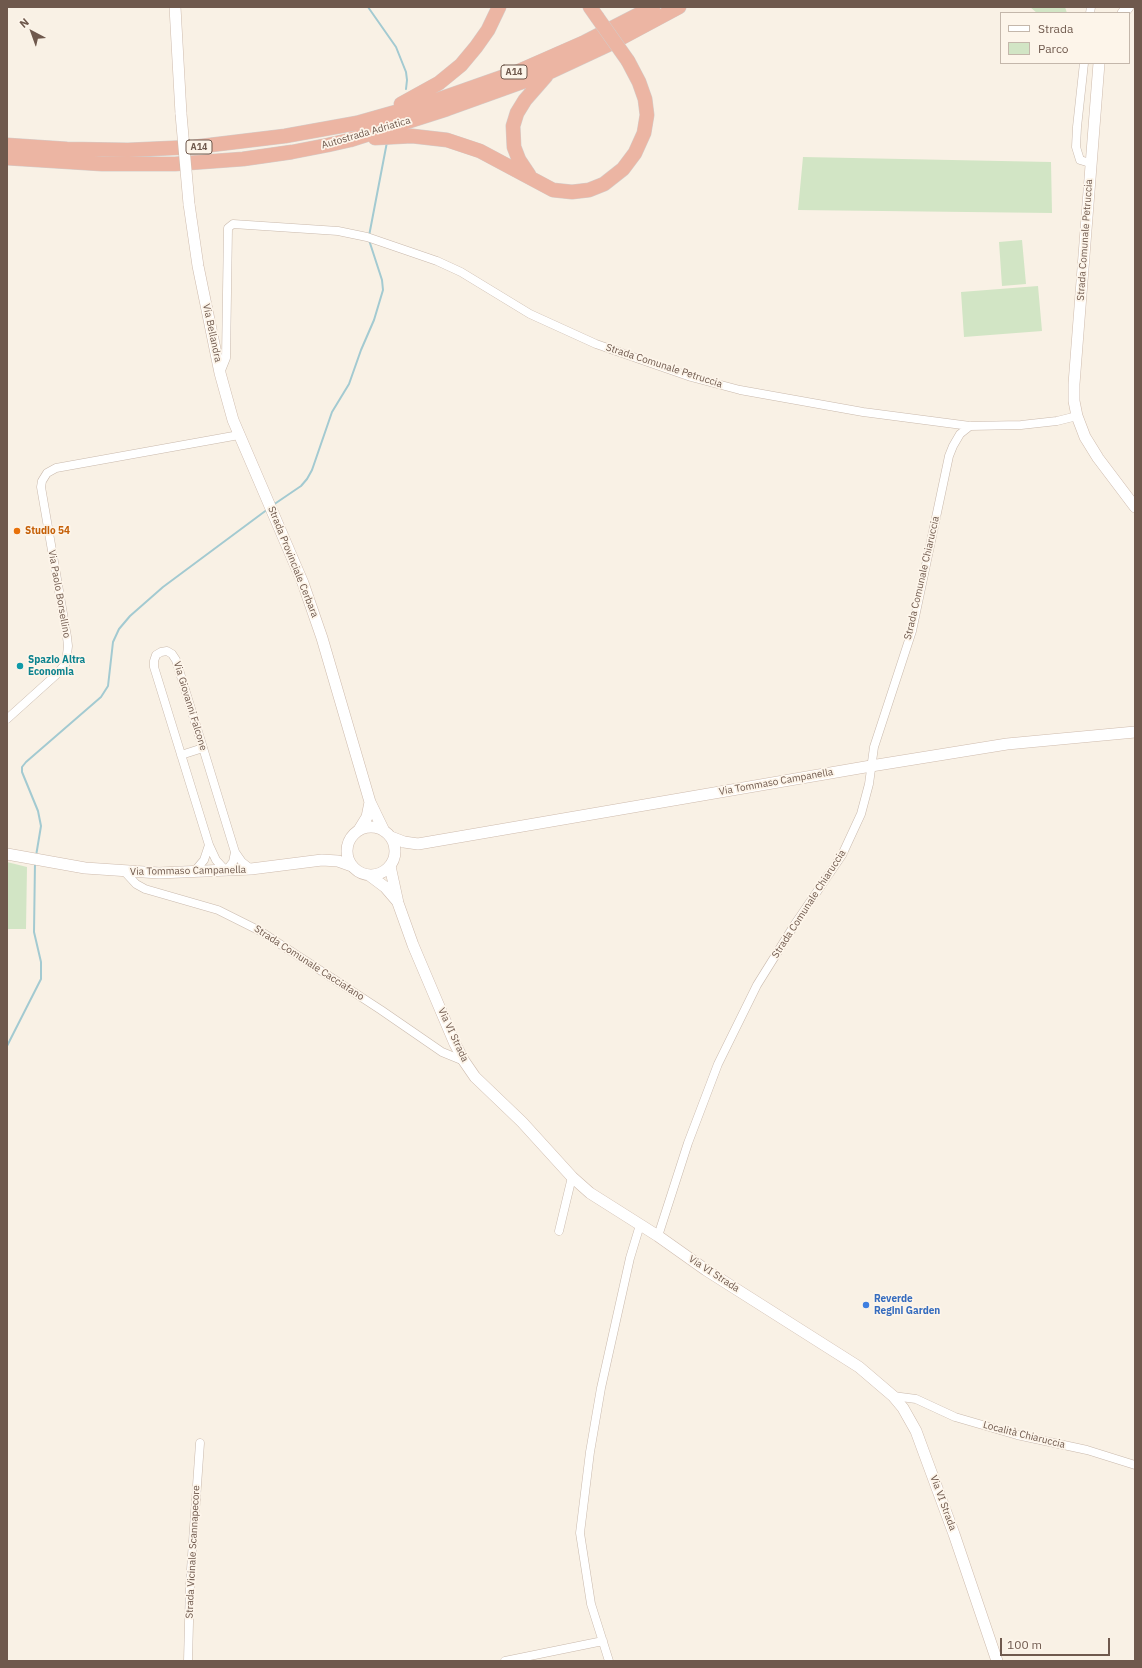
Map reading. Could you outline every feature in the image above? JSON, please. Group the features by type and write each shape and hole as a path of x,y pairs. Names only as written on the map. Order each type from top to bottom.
{"highway":[{"name":"A14","path":"368,121 424,92 452,73 476,47 488,30 500,7"},
{"name":"Autostrada Adriatica","path":"7,145 67,149 128,150 194,147 310,133 368,121 452,95 519,70 585,42 653,7"},
{"name":"Autostrada Adriatica","path":"7,158 96,164 175,164 282,154 350,140 462,104 550,72 616,42 679,7"},
{"name":"A14","path":"350,140 403,136 441,138 474,148 553,190 569,192 580,191 604,184 616,175 629,161 641,141 647,115 642,88 628,61 593,12"},
{"name":"A14","path":"531,177 515,151 513,137 514,126 517,113 525,100 550,72"}],"main road":[{"name":"Via Bellandra","path":"175,7 181,114 189,204 198,266 220,373"},
{"name":"Strada Comunale Petruccia","path":"1099,64 1090,163 1074,401 1077,416 1085,437 1098,458 1135,507"},
{"name":"Strada Provinciale Cerbara","path":"220,373 232,420 273,512 314,611 370,802 395,847 392,862"},
{"name":"Via Tommaso Campanella","path":"392,862 406,850 418,844 1007,744 1135,732"},
{"path":"370,802 367,817 349,842 348,855 352,866 360,872 369,875 381,873 392,862"},
{"path":"359,830 376,828 387,834"},
{"name":"Via Tommaso Campanella","path":"387,834 404,842 418,844"},
{"name":"Via Tommaso Campanella","path":"322,860 337,852 349,842"},
{"name":"Via Tommaso Campanella","path":"9,854 85,868 125,872 226,871 322,860 338,861 352,866"},
{"name":"Via VI Strada","path":"392,862 398,903 413,945 464,1061 475,1077 522,1122 572,1177 590,1193 640,1224 706,1270 859,1367 893,1396 903,1408 916,1431 954,1534 997,1661"},
{"name":"Via VI Strada","path":"369,875 385,887 398,903"}],"street":[{"path":"1084,64 1076,147 1080,160 1090,163"},
{"name":"Via Bellandra","path":"220,373 226,358 228,228 233,224 338,230 370,238"},
{"name":"Strada Comunale Petruccia","path":"370,238 437,261 461,272 530,314 596,344 691,377 740,390 863,412 970,426 1021,425 1057,421 1077,416"},
{"name":"Strada Comunale Chiaruccia","path":"658,1236 688,1143 718,1064 757,985 795,924 842,855 861,814 869,784 876,740 912,631 949,456 960,434 970,426"},
{"name":"Via Paolo Borsellino","path":"7,719 58,674 66,663 68,642 40,487 42,481 48,473 56,468 239,435"},
{"name":"Via Giovanni Falcone","path":"226,871 216,860 209,845 154,667 156,655 161,652 167,651 172,654 176,660 235,852 242,862 251,869"},
{"path":"181,755 203,748"},
{"path":"194,872 204,860 209,845"},
{"path":"226,871 232,862 235,852"},
{"name":"Strada Comunale Cacciafano","path":"125,872 136,884 145,889 218,910 260,930 382,1010 442,1052 464,1061"},
{"path":"559,1231 572,1177"},
{"path":"609,1661 591,1604 580,1533 590,1452 601,1388 630,1258 640,1224"},
{"name":"Località Chiaruccia","path":"893,1396 916,1399 955,1417 1018,1435 1087,1450 1135,1464"},
{"path":"903,1408 916,1399"},
{"name":"Strada Vicinale Scannapecore","path":"188,1661 190,1584 200,1443"},
{"path":"505,1661 603,1640"}],"green space":[{"path":"1030,7 1065,7 1067,12 1036,12"},
{"path":"803,157 1051,162 1052,213 798,210"},
{"path":"1022,240 1026,284 1002,286 999,242"},
{"path":"1038,286 1042,331 964,337 961,292"},
{"path":"7,862 27,867 26,929 7,929"}],"waterway":[{"path":"368,7 396,47 406,72 406,89"},
{"path":"369,236 387,142"},
{"path":"273,505 301,486 312,470 332,412 349,384 374,320 383,290 382,280 369,240"},
{"path":"36,856 41,826 38,811 22,772 22,767 101,697 108,686 113,642 119,629 130,616 163,587 268,509"},
{"path":"7,1046 41,979 41,962 34,932 35,862"}],"place":[{"name":"Studio 54","path":"17,531"},
{"name":"Spazio Altra Economia","path":"20,666"},
{"name":"Reverde Regini Garden","path":"866,1305"}]}
